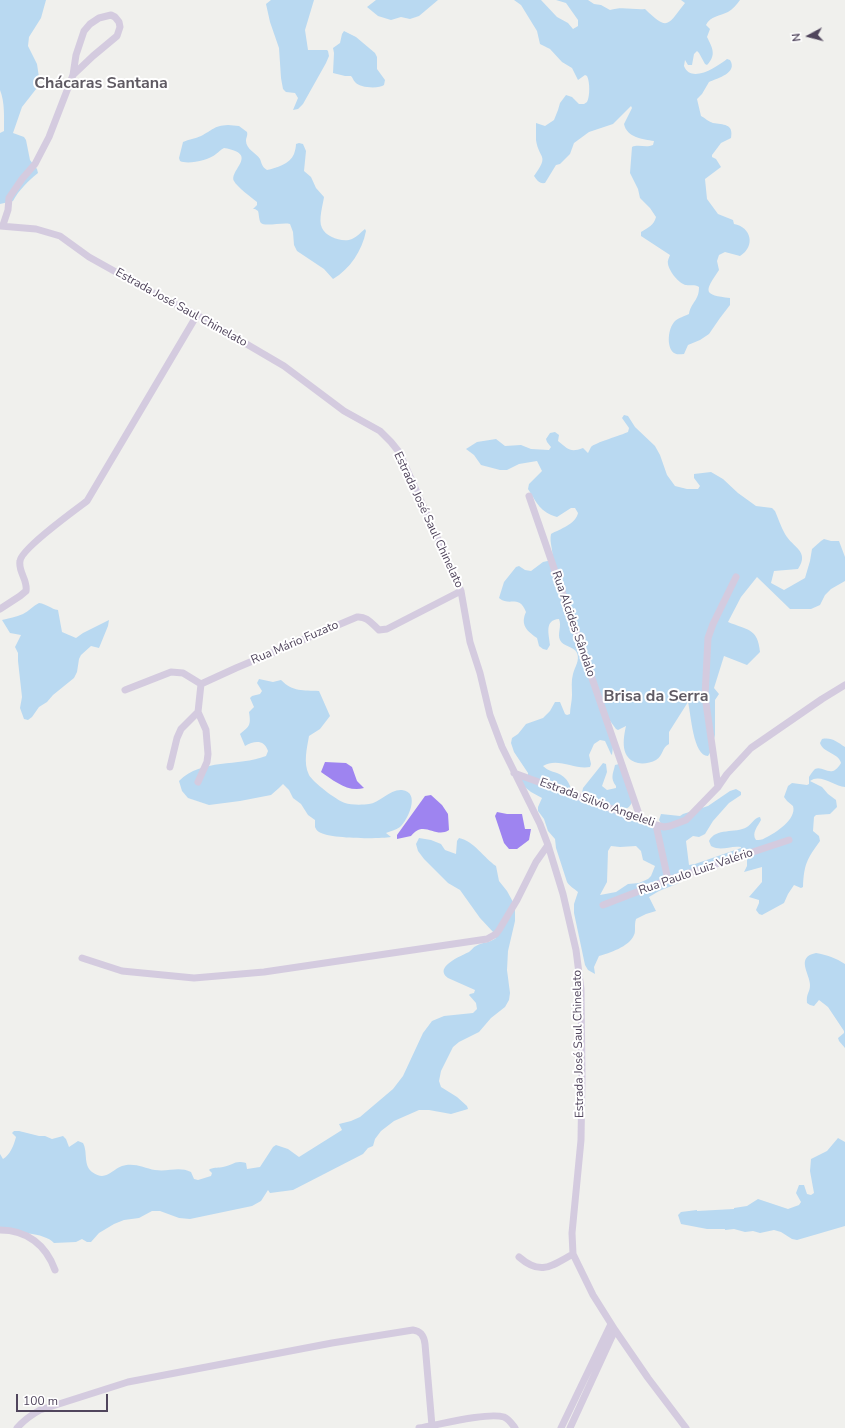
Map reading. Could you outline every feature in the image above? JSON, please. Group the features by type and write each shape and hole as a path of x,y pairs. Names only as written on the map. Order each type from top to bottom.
{"street":[{"path":"1,225 8,210 9,198 40,155 49,137 73,76 76,55 84,31 90,24 99,18 106,16 115,17 120,22 117,36 93,56 73,76"},
{"name":"Estrada José Saul Chinelato","path":"1,225 36,229 60,236 89,257 166,300 197,314 284,366 344,411 380,431 399,452 461,590 470,642 480,673 490,715 502,747 540,824 548,845 563,894 576,950 581,989 582,1077 581,1140 572,1233 573,1254 593,1295 613,1327 648,1378 686,1428"},
{"path":"0,609 26,591 26,584 19,565 20,558 61,520 87,501 197,314"},
{"name":"Rua Alcides Sândalo","path":"529,496 640,820"},
{"path":"718,787 705,696 705,670 708,638 713,624 736,577"},
{"name":"Rua Mário Fuzato","path":"201,684 357,617 368,620 379,630 387,629 461,590"},
{"path":"125,690 170,672 183,673 201,684 198,712 206,730 208,754 198,782"},
{"name":"Estrada Silvio Angeleli","path":"514,772 640,820 664,827 670,826 686,820 718,787 727,774 750,748 845,685"},
{"path":"170,767 177,738 181,729 198,712"},
{"path":"656,825 668,880"},
{"name":"Rua Paulo Luiz Valério","path":"603,905 668,880 789,840"},
{"path":"82,958 122,971 194,978 264,972 487,939 496,934 499,930 517,900 536,862 548,845"},
{"path":"0,1230 8,1230 26,1235 39,1244 51,1258 55,1270"},
{"path":"519,1257 526,1263 542,1268 552,1265 573,1254"},
{"path":"561,1428 613,1327"},
{"path":"570,1428 613,1327"},
{"path":"17,1428 31,1414 40,1410 128,1382 332,1343 413,1330 421,1333 425,1344 432,1426"},
{"path":"419,1428 486,1416 497,1416 508,1420 515,1428"}],"shaded area":[{"path":"0,0 46,0 41,18 29,37 28,46 37,64 40,84 22,107 13,133 24,137 26,140 30,160 37,169 38,173 24,186 13,201 0,204 0,133 4,131 4,121 2,95 0,90"},
{"path":"271,0 314,0 305,30 308,50 328,51 329,56 326,63 303,104 298,109 293,110 298,98 295,93 286,92 283,89 279,48 270,22 266,4"},
{"path":"376,0 438,0 419,16 410,19 401,17 391,20 378,16 367,7"},
{"path":"514,0 541,0 557,17 568,23 573,29 578,26 578,20 566,3 556,0 588,0 610,10 619,8 645,9 658,21 667,23 685,3 681,0 740,0 730,11 713,18 706,25 710,29 707,37 713,51 712,58 707,65 697,51 694,54 692,65 688,65 685,60 684,66 687,71 692,74 698,74 717,66 727,59 730,60 732,65 729,72 722,77 709,82 702,94 697,99 701,116 712,122 727,126 731,130 731,138 721,143 712,155 721,167 705,179 707,199 718,214 733,220 734,224 740,226 748,233 750,242 745,252 740,256 725,252 719,255 717,261 719,270 711,283 709,291 711,294 730,298 730,305 709,334 688,345 684,354 676,354 671,350 669,333 675,321 689,314 698,295 699,287 683,284 677,280 669,267 668,262 670,255 641,236 641,232 652,224 656,217 650,208 640,198 638,189 630,173 632,147 650,146 653,145 654,141 636,137 626,129 624,124 632,108 631,106 613,124 589,132 574,143 570,154 560,164 556,165 545,183 541,183 537,180 534,176 539,169 542,157 537,146 536,123 545,126 554,120 560,103 566,95 572,97 579,104 584,104 587,102 589,82 587,76 585,75 578,80 572,68 562,62 550,49 540,44 537,31 521,5"},
{"path":"344,31 356,37 375,53 377,57 377,69 385,80 384,85 378,87 365,87 357,84 351,76 333,73 333,48 340,43"},
{"path":"228,125 239,126 247,132 246,144 260,159 263,167 267,170 286,163 294,154 296,144 303,144 306,151 304,171 311,177 316,188 324,197 320,221 324,231 340,240 348,240 354,238 365,229 366,231 362,246 350,265 339,275 333,279 324,269 297,251 294,245 293,232 290,224 266,225 261,223 258,211 253,209 257,205 257,202 234,181 235,172 241,163 242,158 240,154 224,148 213,156 204,160 193,162 180,161 179,158 183,142 201,136 216,127"},
{"path":"624,415 628,416 635,427 655,446 667,475 675,486 687,489 698,489 700,486 694,478 694,474 711,472 723,479 738,493 756,506 772,508 775,511 785,534 799,550 802,558 798,569 774,571 771,583 784,590 805,578 812,549 824,539 839,541 845,557 845,581 831,589 825,595 820,605 811,609 790,609 757,577 741,597 728,622 754,634 759,644 760,652 747,665 724,656 714,688 719,694 715,700 715,735 711,751 708,756 703,754 696,742 688,702 669,732 669,744 654,761 638,763 632,761 628,757 624,748 626,726 618,730 616,729 605,714 613,747 612,755 605,741 600,740 594,744 589,755 591,764 590,767 578,767 560,763 543,766 566,779 573,797 585,800 582,793 583,788 603,763 606,764 607,772 602,786 607,790 616,788 612,776 615,765 619,764 633,799 628,808 614,811 661,830 664,829 659,820 661,814 680,816 708,806 730,791 736,789 741,792 741,795 729,803 713,821 705,834 699,837 693,836 686,841 689,865 741,848 715,848 711,846 709,841 716,834 742,829 760,817 761,820 754,835 756,840 760,840 775,833 785,825 792,816 793,811 793,806 784,797 788,786 792,783 807,785 809,784 809,777 815,769 818,768 834,771 841,763 837,757 824,749 820,743 822,739 832,739 845,747 845,787 818,778 810,781 822,787 836,800 837,807 830,814 816,815 814,817 813,831 819,836 820,841 805,867 803,887 801,888 794,885 784,903 762,915 756,910 759,900 749,897 762,882 762,867 744,872 747,866 747,849 678,879 679,883 659,891 649,897 656,911 636,919 635,933 628,943 618,949 599,956 594,967 595,974 588,970 585,965 574,913 574,904 578,892 567,882 556,848 555,839 548,831 544,819 538,811 542,798 531,792 516,780 528,775 528,773 514,752 511,743 512,738 518,734 526,724 543,718 550,711 555,702 560,702 565,714 570,714 572,679 578,661 578,656 576,651 561,642 559,635 559,619 554,620 549,625 548,632 550,645 547,650 543,649 539,646 537,638 530,633 524,624 526,612 520,603 506,601 499,598 504,582 516,567 519,566 525,570 531,571 543,562 552,560 551,534 571,523 577,517 578,513 575,508 571,508 557,517 543,510 537,503 528,489 529,484 542,471 537,461 519,464 507,470 500,470 481,465 474,455 466,449 477,442 496,439 505,446 521,445 531,449 549,450 551,447 546,439 550,433 555,432 559,435 558,441 567,448 575,450 583,448 588,453 593,445 628,432 629,428 622,418","holes":["611,846 636,846 641,851 643,860 655,866 651,876 639,883 628,884 616,892 600,895 607,882 608,851"]},
{"path":"39,603 58,610 62,632 76,638 109,620 99,648 91,646 81,655 74,678 53,695 47,702 39,707 28,720 24,719 20,708 22,697 18,653 15,647 21,635 10,633 2,620 23,614"},
{"path":"259,679 273,682 281,680 290,687 319,691 330,716 320,729 309,736 306,766 309,775 325,790 347,804 357,805 373,803 398,790 408,792 412,801 409,813 400,827 386,833 391,837 343,837 319,832 315,827 315,820 308,815 301,804 293,798 289,790 283,784 271,795 209,805 188,798 182,791 179,781 198,769 266,756 268,751 264,744 255,742 245,746 240,734 249,725 249,712 254,707 250,698 260,694 262,691 257,683"},
{"path":"325,762 346,763 352,767 357,781 364,788 352,789 331,779 321,772"},
{"path":"431,795 442,805 448,814 449,830 439,832 420,829 411,836 397,839 397,835 425,796"},
{"path":"497,812 522,814 525,829 531,829 529,840 517,849 509,849 504,843 495,816"},
{"path":"419,838 431,840 441,844 445,850 456,854 457,841 459,838 474,846 496,866 499,881 507,891 515,909 515,921 508,951 507,970 510,993 509,1000 505,1007 491,1018 479,1032 459,1042 453,1047 441,1071 439,1081 441,1087 457,1097 467,1106 468,1109 451,1114 429,1110 419,1110 394,1121 381,1131 375,1139 373,1146 368,1148 363,1154 293,1190 270,1193 268,1190 261,1201 252,1206 190,1219 179,1218 160,1211 152,1211 139,1218 124,1220 114,1224 99,1233 91,1242 87,1242 82,1239 76,1242 54,1243 49,1239 36,1235 0,1232 0,1154 3,1159 10,1152 16,1137 12,1133 14,1131 45,1136 52,1139 63,1136 69,1147 78,1141 83,1143 89,1169 97,1175 105,1176 122,1166 131,1165 155,1170 187,1170 191,1172 194,1179 198,1180 211,1176 212,1173 209,1170 210,1169 227,1166 236,1162 246,1163 247,1169 260,1167 273,1147 276,1145 288,1149 299,1157 342,1130 339,1124 360,1117 393,1089 403,1076 423,1033 432,1021 444,1016 473,1013 477,1009 476,1003 469,995 474,993 475,990 448,978 444,974 446,966 450,962 469,952 475,946 496,938 494,933 480,918 460,890 448,883 424,859 418,851 416,844"},
{"path":"816,953 831,957 845,964 845,1048 838,1038 844,1033 844,1031 828,1007 819,1000 814,1006 807,1003 810,985 805,962 806,958"},
{"path":"838,1138 845,1142 845,1226 797,1240 774,1230 760,1233 753,1231 745,1232 734,1229 707,1229 681,1224 678,1215 681,1212 734,1209 747,1206 758,1199 788,1209 799,1205 801,1202 796,1193 799,1185 804,1185 807,1194 811,1195 814,1193 810,1171 811,1159 827,1151"}],"district":[{"name":"Chácaras Santana","path":"101,84"},
{"name":"Brisa da Serra","path":"656,697"}]}
